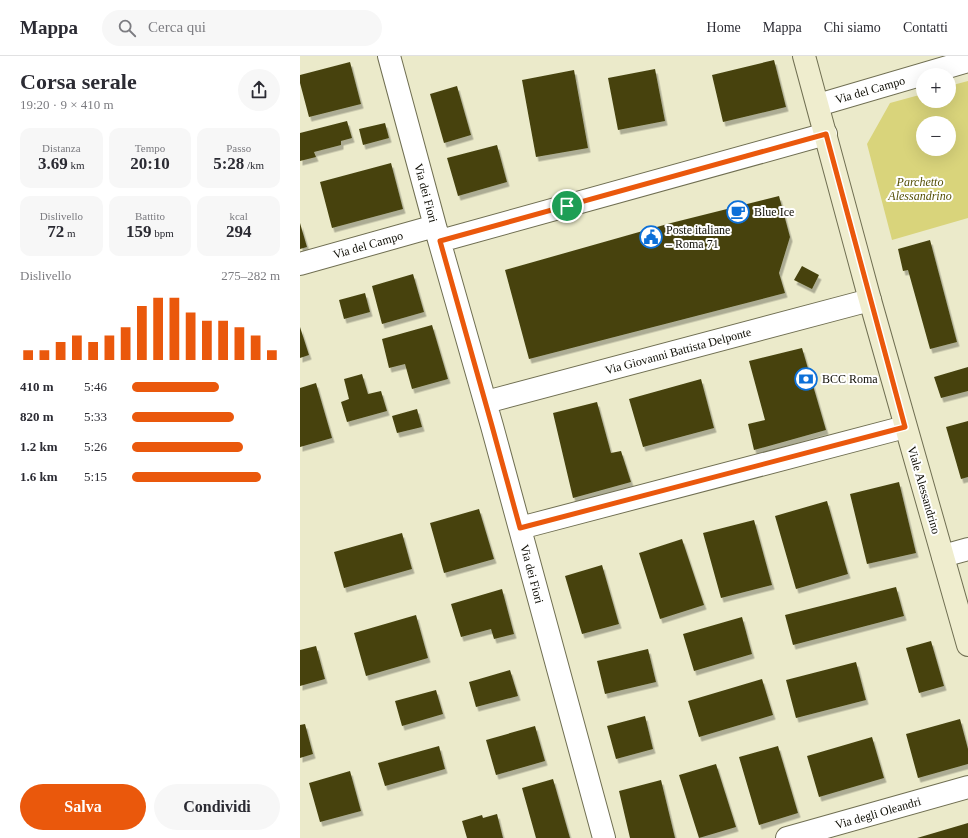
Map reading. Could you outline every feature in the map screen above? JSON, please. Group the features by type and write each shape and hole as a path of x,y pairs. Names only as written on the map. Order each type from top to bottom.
{"street":[{"name":"Via dei Fiori","path":"389,56 437,234 486,402 604,838"},
{"name":"Viale Alessandrino","path":"804,56 905,427 968,645"},
{"name":"Via del Campo","path":"818,105 968,60"},
{"name":"Via del Campo","path":"300,264 437,234 826,134"},
{"name":"Via Giovanni Battista Delponte","path":"486,402 870,300"},
{"path":"520,528 905,427"},
{"path":"943,556 968,549"},
{"name":"Via degli Oleandri","path":"787,838 968,787"}],"green space":[{"name":"Parchetto Alessandrino","path":"968,81 968,218 892,240 867,144 890,103 916,96 916,108 956,108 956,84"}],"building":[{"path":"774,60 786,107 723,122 712,75"},
{"path":"350,62 361,104 309,117 300,83 300,75"},
{"path":"655,69 665,121 618,130 608,78"},
{"path":"574,70 588,148 536,157 522,80"},
{"path":"457,86 471,135 444,143 430,94"},
{"path":"347,121 352,138 341,141 341,145 314,152 316,157 300,161 300,133"},
{"path":"385,123 389,138 363,145 359,129"},
{"path":"497,145 507,182 458,196 447,158"},
{"path":"391,163 403,209 332,228 320,182"},
{"path":"779,196 790,237 779,273 785,293 529,359 505,270 671,223"},
{"path":"300,223 307,247 300,249"},
{"path":"930,240 957,342 930,349 908,270 903,271 898,249"},
{"path":"802,266 819,275 812,289 794,280"},
{"path":"413,274 424,312 382,324 372,286"},
{"path":"365,293 370,312 344,319 339,300"},
{"path":"432,325 448,379 412,389 405,364 389,368 382,339"},
{"path":"300,327 309,355 300,358"},
{"path":"802,348 826,430 754,450 748,424 765,420 749,361"},
{"path":"968,367 968,391 941,398 934,377"},
{"path":"362,374 368,394 381,391 387,411 347,422 341,402 349,399 344,379"},
{"path":"701,379 714,428 643,447 629,399"},
{"path":"316,383 332,438 300,447 300,388"},
{"path":"597,402 611,453 621,451 631,482 573,498 553,413"},
{"path":"417,409 422,427 397,433 392,416"},
{"path":"968,421 968,477 961,479 946,427"},
{"path":"899,482 916,553 867,564 850,494"},
{"path":"827,501 848,574 796,589 775,516"},
{"path":"479,509 494,559 444,573 430,523"},
{"path":"754,520 772,585 721,598 703,533"},
{"path":"402,533 412,569 344,588 334,552"},
{"path":"682,539 704,605 660,619 639,553"},
{"path":"602,565 619,624 582,634 565,576"},
{"path":"896,587 904,616 793,645 785,615"},
{"path":"502,589 514,634 494,639 491,629 461,637 451,604"},
{"path":"416,615 428,658 366,676 354,633"},
{"path":"742,617 752,654 694,671 683,634"},
{"path":"931,641 944,686 919,693 906,648"},
{"path":"316,646 325,679 300,686 300,650"},
{"path":"648,649 656,682 605,694 597,661"},
{"path":"856,662 866,700 796,718 786,680"},
{"path":"510,670 518,696 476,707 469,682"},
{"path":"762,679 773,715 699,737 688,701"},
{"path":"436,690 443,714 402,726 395,701"},
{"path":"645,716 653,749 616,759 607,726"},
{"path":"960,719 968,749 968,764 918,778 906,734"},
{"path":"305,724 313,754 300,758 300,725"},
{"path":"535,726 545,761 496,775 486,740"},
{"path":"872,737 884,778 819,797 807,756"},
{"path":"439,746 445,769 385,786 378,763"},
{"path":"778,746 798,813 759,825 739,757"},
{"path":"716,764 736,827 699,838 679,775"},
{"path":"350,771 361,811 320,822 309,783"},
{"path":"553,779 570,838 536,838 522,788"},
{"path":"661,780 675,838 630,838 619,791"},
{"path":"497,814 503,838 467,838 462,821 482,815 483,818"},
{"path":"968,823 968,838 917,838"}],"place":[{"name":"Blue Ice","path":"738,212"},
{"name":"Poste italiane – Roma 71","path":"651,237"},
{"name":"BCC Roma","path":"806,379"}],"route":[{"path":"826,134 905,427 520,528 440,241 567,206 826,134"}]}
